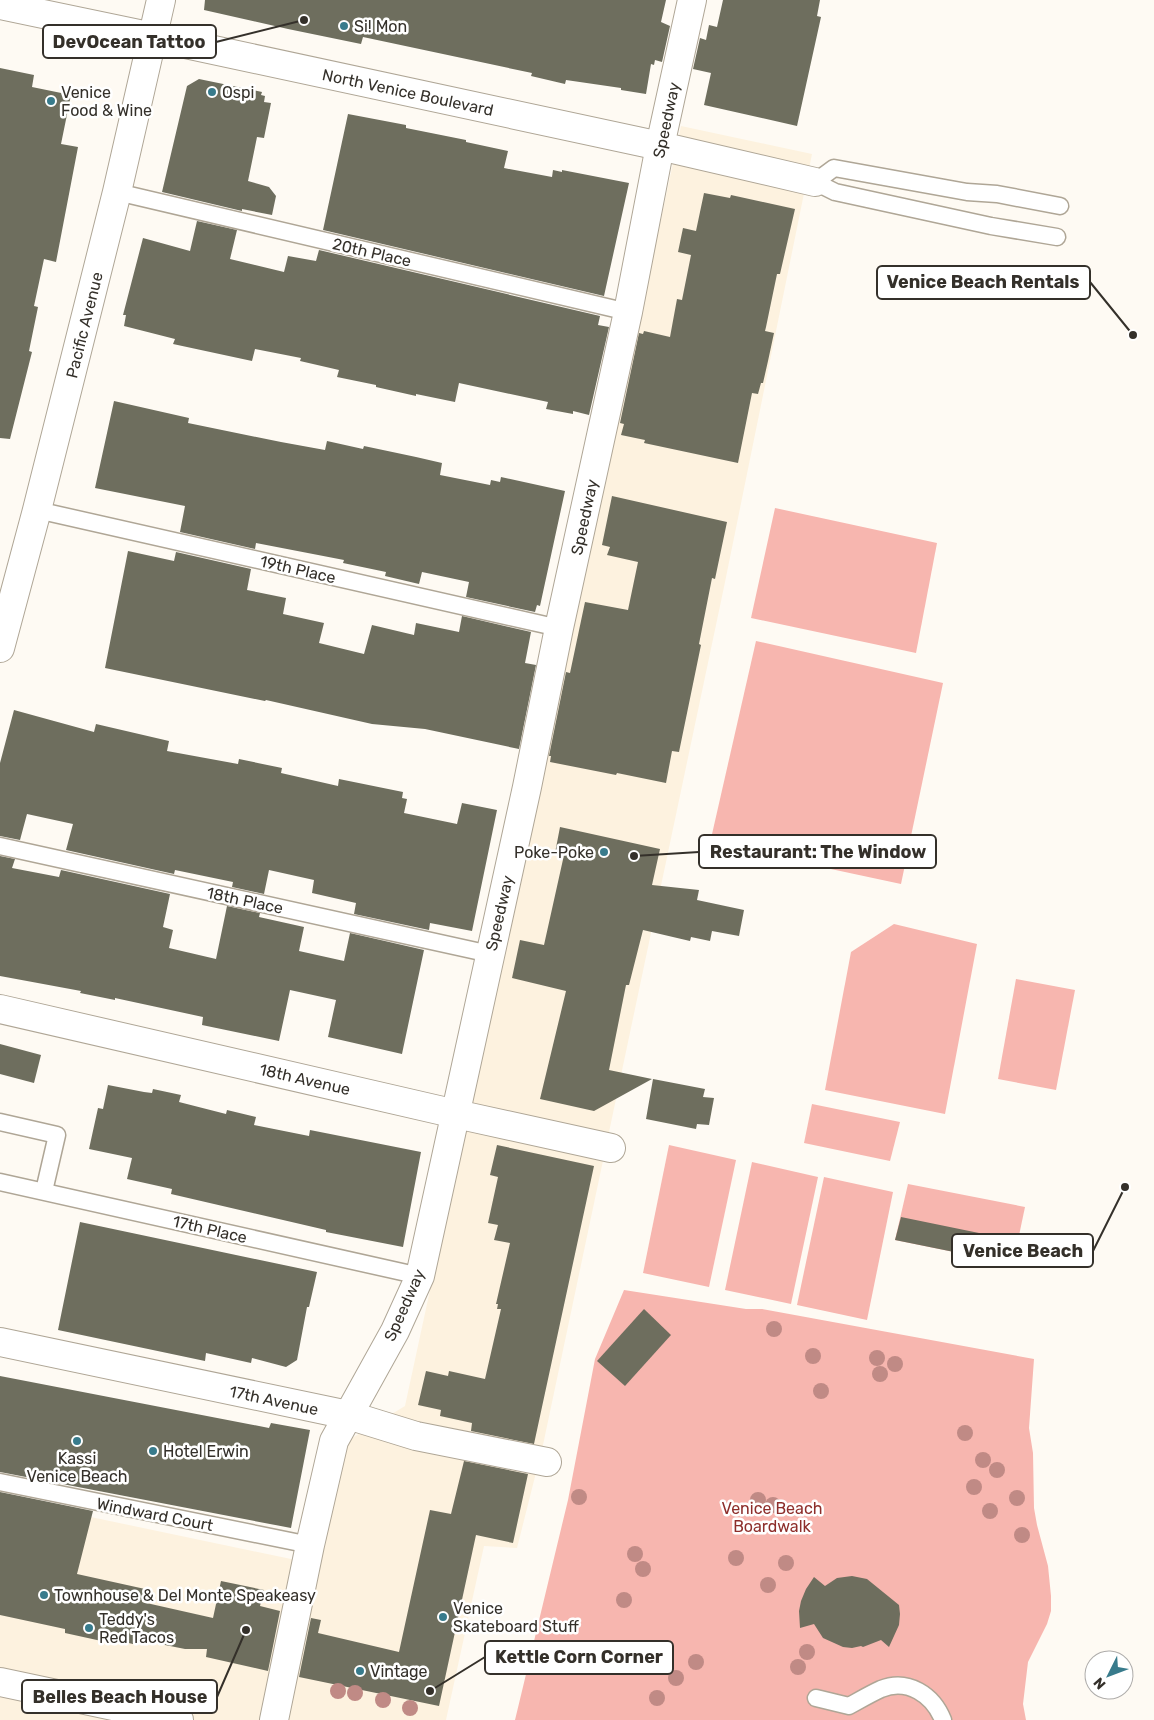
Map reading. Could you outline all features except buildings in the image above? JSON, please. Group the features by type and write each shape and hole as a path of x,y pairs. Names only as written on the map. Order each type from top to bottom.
{"street":[{"name":"Pacific Avenue","path":"0,648 37,510 117,192 161,0"},
{"name":"Speedway","path":"274,1720 310,1545 334,1441 395,1331 420,1276 528,788 559,628 628,312 660,146 692,0"},
{"name":"North Venice Boulevard","path":"0,5 660,146 815,182"},
{"name":"18th Avenue","path":"0,1009 611,1148"},
{"name":"17th Avenue","path":"0,1342 348,1415 416,1436 547,1462"},
{"path":"0,1682 179,1720"}],"lane":[{"path":"1057,237 991,226 835,192 815,182 834,168 967,192 997,194 1060,206"},
{"name":"20th Place","path":"117,192 628,312"},
{"path":"962,220 967,192"},
{"name":"19th Place","path":"37,510 559,628"},
{"name":"18th Place","path":"0,846 490,954"},
{"path":"0,1122 57,1135 44,1191"},
{"name":"17th Place","path":"0,1182 420,1276"},
{"name":"Windward Court","path":"0,1482 310,1545"},
{"path":"816,1698 849,1713 882,1689 898,1686 914,1689 928,1697 938,1709 943,1720"}],"shaded area":[{"path":"681,126 812,154 724,587 543,1445 517,1548 484,1546 446,1720 0,1720 0,1498 315,1564 342,1444 405,1406"}],"green space":[{"path":"775,508 937,543 916,653 751,618"},
{"path":"756,641 943,683 901,884 710,843"},
{"path":"894,924 977,944 945,1114 825,1090 851,952"},
{"path":"1016,979 1075,990 1056,1090 998,1079"},
{"path":"812,1104 900,1122 890,1161 804,1143"},
{"path":"669,1145 736,1160 709,1287 643,1273"},
{"path":"752,1162 818,1177 791,1304 725,1290"},
{"path":"824,1177 893,1192 867,1320 797,1305"},
{"path":"908,1184 1025,1207 1013,1264 895,1240"},
{"name":"Venice Beach Boardwalk","path":"624,1290 746,1309 762,1309 1034,1359 1029,1428 1033,1453 1034,1508 1048,1566 1051,1611 1047,1624 1028,1662 1023,1704 1026,1720 515,1720 568,1500 595,1359"}],"place":[{"name":"DevOcean Tattoo","path":"304,20"},
{"name":"Si! Mon","path":"344,26"},
{"name":"Ospi","path":"212,92"},
{"name":"Venice Food & Wine","path":"51,101"},
{"name":"Venice Beach Rentals","path":"1133,335"},
{"name":"Poke-Poke","path":"604,852"},
{"name":"Restaurant: The Window","path":"634,856"},
{"name":"Venice Beach","path":"1125,1187"},
{"name":"Kassi Venice Beach","path":"77,1441"},
{"name":"Hotel Erwin","path":"153,1451"},
{"name":"Townhouse & Del Monte Speakeasy","path":"44,1595"},
{"name":"Venice Skateboard Stuff","path":"443,1617"},
{"name":"Teddy's Red Tacos","path":"89,1628"},
{"name":"Belles Beach House","path":"246,1630"},
{"name":"Vintage","path":"360,1671"},
{"name":"Kettle Corn Corner","path":"430,1691"}]}
